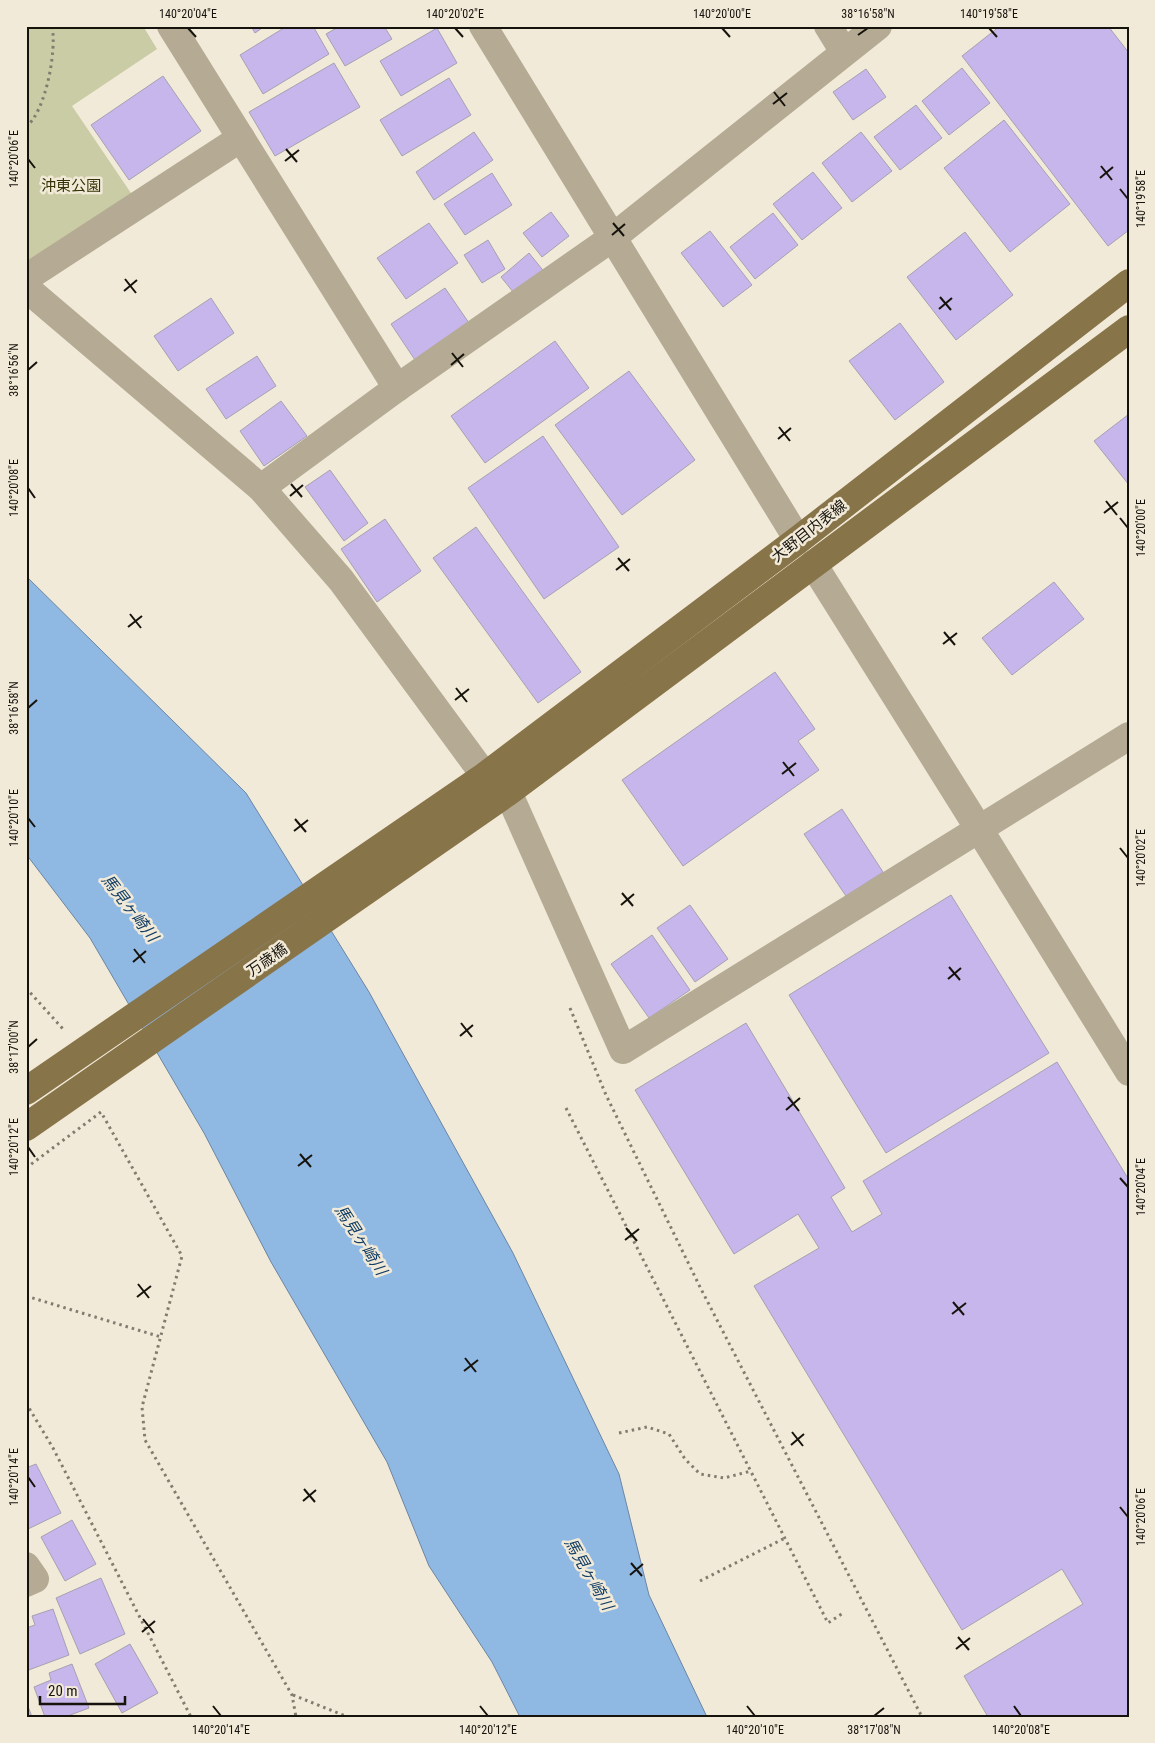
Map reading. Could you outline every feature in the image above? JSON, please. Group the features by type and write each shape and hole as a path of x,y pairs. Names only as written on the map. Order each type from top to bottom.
{"main road":[{"name":"大野目内表線","path":"486,776 798,540 1129,282"},
{"name":"大野目内表線","path":"508,792 1129,329"},
{"name":"万歳橋","path":"26,1091 486,776"},
{"name":"万歳橋","path":"26,1127 508,792"}],"street":[{"path":"171,26 397,388"},
{"path":"483,26 798,540"},
{"path":"828,26 844,52"},
{"path":"261,488 397,388 612,238 878,26"},
{"path":"26,278 241,138"},
{"path":"26,288 261,488 341,580 486,776"},
{"path":"813,564 979,828 1129,1072"},
{"path":"508,792 623,1050 1129,736"},
{"path":"26,1566 35,1580 26,1583"}],"path":[{"path":"26,127 32,122 43,101 53,45 54,35 52,26"},
{"path":"26,989 63,1028"},
{"path":"569,1004 606,1095 701,1289 922,1717"},
{"path":"566,1108 828,1623 843,1613"},
{"path":"26,1168 101,1112 182,1256 142,1407 145,1440 292,1695 296,1717"},
{"path":"26,1296 161,1337"},
{"path":"26,1403 53,1448 191,1717"},
{"path":"619,1433 647,1427 669,1434 685,1459 700,1474 724,1478 751,1471"},
{"path":"700,1581 785,1538"},
{"path":"292,1695 348,1717"}],"green space":[{"name":"沖東公園","path":"26,26 143,26 157,49 72,106 135,199 26,267"}],"water":[{"name":"馬見ヶ崎川","path":"26,576 246,793 369,992 513,1253 619,1474 649,1595 707,1717 520,1717 492,1662 429,1566 387,1462 271,1262 204,1133 90,938 26,854"}],"building":[{"path":"251,26 265,26 255,33"},
{"path":"287,26 313,26 329,54 263,94 240,55"},
{"path":"340,26 384,26 392,39 345,66 326,34"},
{"path":"1000,26 1108,26 1129,53 1129,230 1108,246 962,56"},
{"path":"437,28 457,63 401,96 380,61"},
{"path":"334,63 360,107 275,156 249,112"},
{"path":"962,68 990,103 949,135 922,101"},
{"path":"866,69 886,97 853,120 833,92"},
{"path":"163,76 201,131 129,180 91,125"},
{"path":"449,78 471,115 402,156 380,120"},
{"path":"916,105 942,138 900,170 874,137"},
{"path":"1004,120 1070,204 1010,252 944,168"},
{"path":"474,132 493,160 434,200 416,172"},
{"path":"861,132 892,171 852,202 822,163"},
{"path":"813,172 842,208 802,240 773,204"},
{"path":"492,173 512,205 465,235 444,204"},
{"path":"551,212 569,236 542,257 523,233"},
{"path":"773,213 798,245 755,279 730,247"},
{"path":"429,223 458,263 406,299 377,258"},
{"path":"710,231 752,285 723,307 681,253"},
{"path":"965,232 1013,295 956,340 907,277"},
{"path":"488,240 505,269 482,283 464,255"},
{"path":"529,253 546,274 518,298 501,277"},
{"path":"445,288 469,323 415,360 391,324"},
{"path":"211,298 234,333 178,371 154,336"},
{"path":"900,323 944,382 895,420 849,361"},
{"path":"555,341 589,388 485,463 451,416"},
{"path":"257,356 276,386 226,419 206,389"},
{"path":"629,371 695,460 622,515 555,425"},
{"path":"281,401 307,436 264,466 240,431"},
{"path":"1129,414 1129,485 1094,441"},
{"path":"543,436 619,547 544,599 468,488"},
{"path":"330,470 368,523 344,541 305,487"},
{"path":"385,519 421,571 377,602 341,549"},
{"path":"476,527 581,672 538,703 433,558"},
{"path":"1054,582 1084,619 1012,675 982,638"},
{"path":"775,672 815,729 798,741 819,770 683,866 622,780"},
{"path":"842,809 883,872 846,896 804,834"},
{"path":"951,895 1049,1053 886,1153 789,995"},
{"path":"690,905 728,959 695,982 657,928"},
{"path":"652,935 690,990 649,1018 611,964"},
{"path":"746,1023 845,1188 831,1197 852,1232 882,1214 863,1181 1057,1062 1129,1180 1129,1717 988,1717 964,1676 1083,1604 1062,1569 962,1630 754,1286 819,1248 798,1214 734,1254 635,1090"},
{"path":"36,1464 61,1513 26,1530 26,1468"},
{"path":"72,1520 96,1564 65,1581 41,1537"},
{"path":"101,1578 125,1634 80,1654 56,1598"},
{"path":"53,1609 69,1655 26,1671 26,1628 35,1625 32,1616"},
{"path":"130,1644 158,1693 122,1713 95,1664"},
{"path":"72,1664 89,1708 65,1717 45,1717 34,1687 51,1680 49,1673"},
{"path":"26,1701 32,1717 26,1717"}]}
